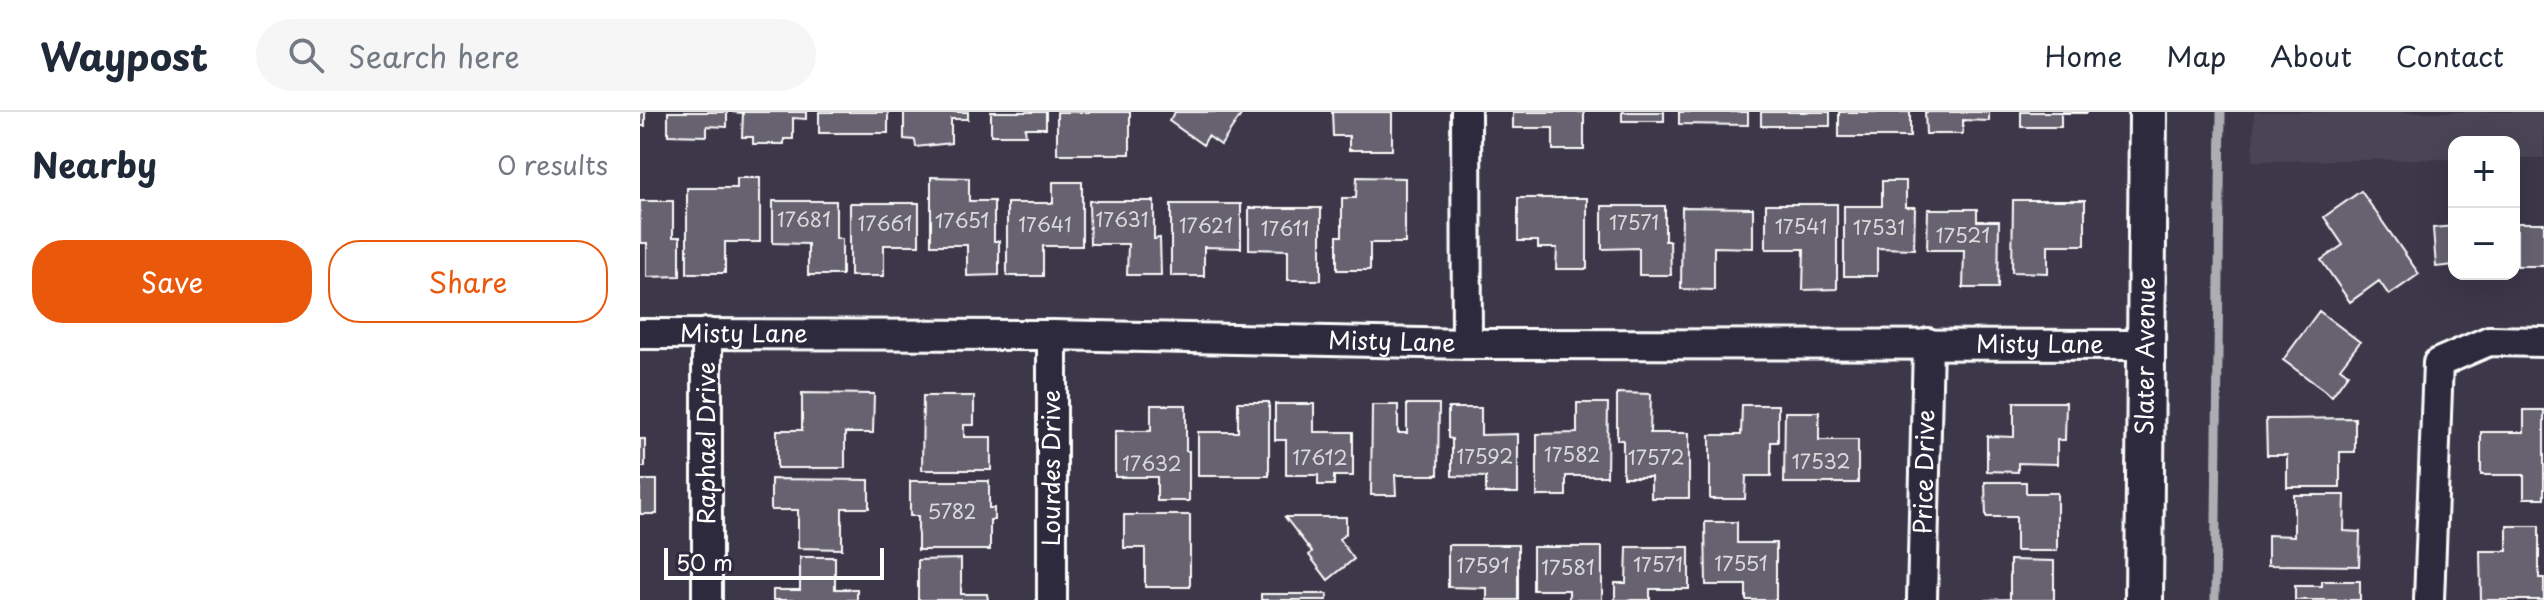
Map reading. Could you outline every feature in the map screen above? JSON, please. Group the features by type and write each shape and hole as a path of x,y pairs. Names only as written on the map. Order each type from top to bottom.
{"street":[{"path":"1466,112 1467,344"},
{"name":"Slater Avenue","path":"2144,600 2148,112"},
{"name":"Raphael Drive","path":"707,333 707,600"},
{"name":"Misty Lane","path":"640,334 1052,335 1467,344 2145,345"},
{"name":"Lourdes Drive","path":"1052,335 1052,600"},
{"path":"2429,600 2438,363 2489,341 2544,342"},
{"name":"Price Drive","path":"1922,600 1928,343"}],"shaded area":[{"path":"2254,112 2544,112 2544,158 2520,158 2520,136 2448,136 2448,159 2253,161"}],"building":[{"path":"640,112 645,112 645,126 640,126"},
{"path":"668,112 727,112 727,127 707,126 707,136 668,135"},
{"path":"732,112 806,112 806,119 793,118 793,139 784,139 784,144 753,144 753,137 742,137 743,113"},
{"path":"819,112 888,112 888,133 819,133"},
{"path":"904,112 968,112 968,119 951,119 951,143 916,147 915,140 904,139"},
{"path":"991,112 1046,112 1046,128 1025,128 1026,135 991,135"},
{"path":"1057,112 1130,112 1130,154 1057,154"},
{"path":"1175,112 1243,112 1221,145 1208,136 1203,145 1169,121"},
{"path":"1332,112 1392,112 1392,150 1349,150 1349,136 1333,136"},
{"path":"1513,112 1584,112 1584,150 1553,150 1553,128 1513,128"},
{"path":"1622,112 1664,112 1664,121 1622,121"},
{"path":"1679,112 1748,112 1748,125 1679,124"},
{"path":"1761,112 1830,112 1830,126 1761,126"},
{"path":"1839,112 1910,112 1910,137 1839,137"},
{"path":"1925,112 1989,112 1989,121 1963,120 1963,134 1926,134"},
{"path":"2021,112 2087,113 2061,113 2061,127 2021,127"},
{"path":"931,177 969,178 969,201 994,201 994,241 999,241 999,275 967,276 967,245 931,245"},
{"path":"1357,177 1405,178 1405,243 1370,243 1370,270 1337,270 1337,236 1342,236 1342,198 1356,198"},
{"path":"737,178 760,178 760,242 725,242 725,273 687,273 687,188 737,188"},
{"path":"1882,181 1906,181 1906,207 1915,207 1914,249 1877,248 1877,276 1844,276 1844,206 1882,206"},
{"path":"1053,182 1082,182 1082,246 1043,246 1043,276 1007,276 1007,203 1053,203"},
{"path":"2361,191 2419,274 2389,295 2379,281 2350,302 2321,260 2343,245 2324,217"},
{"path":"1518,198 1587,198 1587,269 1556,269 1557,248 1538,248 1538,241 1518,241"},
{"path":"2013,200 2085,200 2085,245 2048,245 2048,273 2012,272"},
{"path":"640,201 673,201 673,237 680,237 680,276 647,277 647,243 640,243"},
{"path":"773,201 836,201 836,238 842,239 842,275 808,275 808,244 773,243"},
{"path":"1089,201 1154,201 1154,239 1160,238 1161,275 1127,275 1128,244 1090,244"},
{"path":"850,203 919,203 919,245 884,245 884,276 850,276"},
{"path":"1171,204 1241,204 1241,248 1204,247 1204,276 1171,276"},
{"path":"1766,204 1837,204 1837,289 1803,290 1804,249 1766,249"},
{"path":"1602,206 1665,206 1665,241 1670,241 1671,275 1639,275 1639,248 1602,249"},
{"path":"1682,207 1753,208 1753,248 1714,247 1714,290 1681,289"},
{"path":"1249,208 1321,208 1321,280 1288,280 1288,250 1249,249"},
{"path":"1928,209 1977,209 1977,221 1999,221 1998,288 1963,288 1964,250 1927,250"},
{"path":"2520,223 2544,223 2544,266 2520,266"},
{"path":"2448,227 2448,266 2436,267 2433,228"},
{"path":"2319,311 2360,342 2340,368 2348,374 2332,396 2283,360"},
{"path":"802,393 874,394 873,433 845,433 845,468 777,468 777,430 802,430"},
{"path":"1617,393 1651,394 1650,433 1689,433 1689,498 1651,498 1651,477 1623,477 1623,440 1617,440"},
{"path":"923,396 974,396 974,425 964,425 964,437 991,437 991,470 922,470"},
{"path":"1238,402 1269,402 1269,476 1198,476 1198,432 1238,432"},
{"path":"2014,402 2066,402 2065,440 2057,440 2057,464 2018,463 2018,472 1987,471 1987,436 2014,437"},
{"path":"1577,403 1608,403 1607,476 1566,476 1566,496 1537,496 1537,434 1577,433"},
{"path":"1275,404 1314,404 1314,432 1353,432 1353,476 1334,476 1334,485 1318,485 1318,475 1286,475 1286,440 1275,440"},
{"path":"1407,404 1439,404 1438,475 1395,475 1396,495 1371,495 1372,405 1398,405 1398,433 1407,433"},
{"path":"1151,405 1186,405 1189,501 1157,501 1157,477 1115,477 1115,431 1151,431"},
{"path":"1742,405 1778,405 1778,442 1771,442 1771,476 1746,476 1745,499 1710,499 1710,435 1741,435"},
{"path":"1448,408 1481,408 1481,435 1518,434 1518,493 1486,493 1486,477 1452,476"},
{"path":"2524,410 2544,410 2544,498 2524,498 2524,475 2481,475 2481,432 2524,432"},
{"path":"1785,412 1819,412 1819,440 1858,440 1858,483 1784,483"},
{"path":"2355,418 2355,452 2340,452 2340,487 2287,487 2287,455 2267,455 2266,419"},
{"path":"640,439 645,439 645,467 640,467"},
{"path":"771,479 869,480 869,508 842,508 842,549 798,548 798,510 771,510"},
{"path":"640,480 657,480 657,514 640,514"},
{"path":"910,481 989,481 989,508 994,508 994,520 990,520 990,550 918,550 918,516 910,516"},
{"path":"1985,482 2026,482 2026,493 2057,493 2057,551 2016,551 2016,517 1986,517"},
{"path":"2294,495 2345,495 2344,531 2360,532 2359,566 2268,565 2268,535 2294,536"},
{"path":"1124,515 1190,515 1190,587 1145,587 1145,548 1124,548"},
{"path":"1285,517 1346,517 1346,534 1339,539 1354,559 1328,580 1309,555 1312,552"},
{"path":"1705,522 1737,522 1737,543 1776,543 1776,600 1746,600 1746,585 1706,585"},
{"path":"2507,526 2539,526 2539,578 2544,578 2544,600 2481,600 2480,551 2507,551"},
{"path":"1448,545 1518,545 1518,600 1487,600 1487,588 1448,587"},
{"path":"1533,547 1602,547 1602,600 1569,600 1569,590 1533,590"},
{"path":"1627,547 1689,547 1689,589 1650,589 1650,600 1615,600 1615,583 1626,583"},
{"path":"800,557 835,557 835,589 857,589 857,600 773,600 773,590 800,590"},
{"path":"961,559 961,594 987,594 988,600 918,600 918,560"},
{"path":"2010,560 2054,561 2054,600 1985,600 2010,599"},
{"path":"2322,581 2360,581 2360,600 2295,600 2295,586 2322,586"},
{"path":"1261,594 1327,594 1327,600 1261,600"}],"waterway":[{"path":"2215,600 2221,112"}]}
